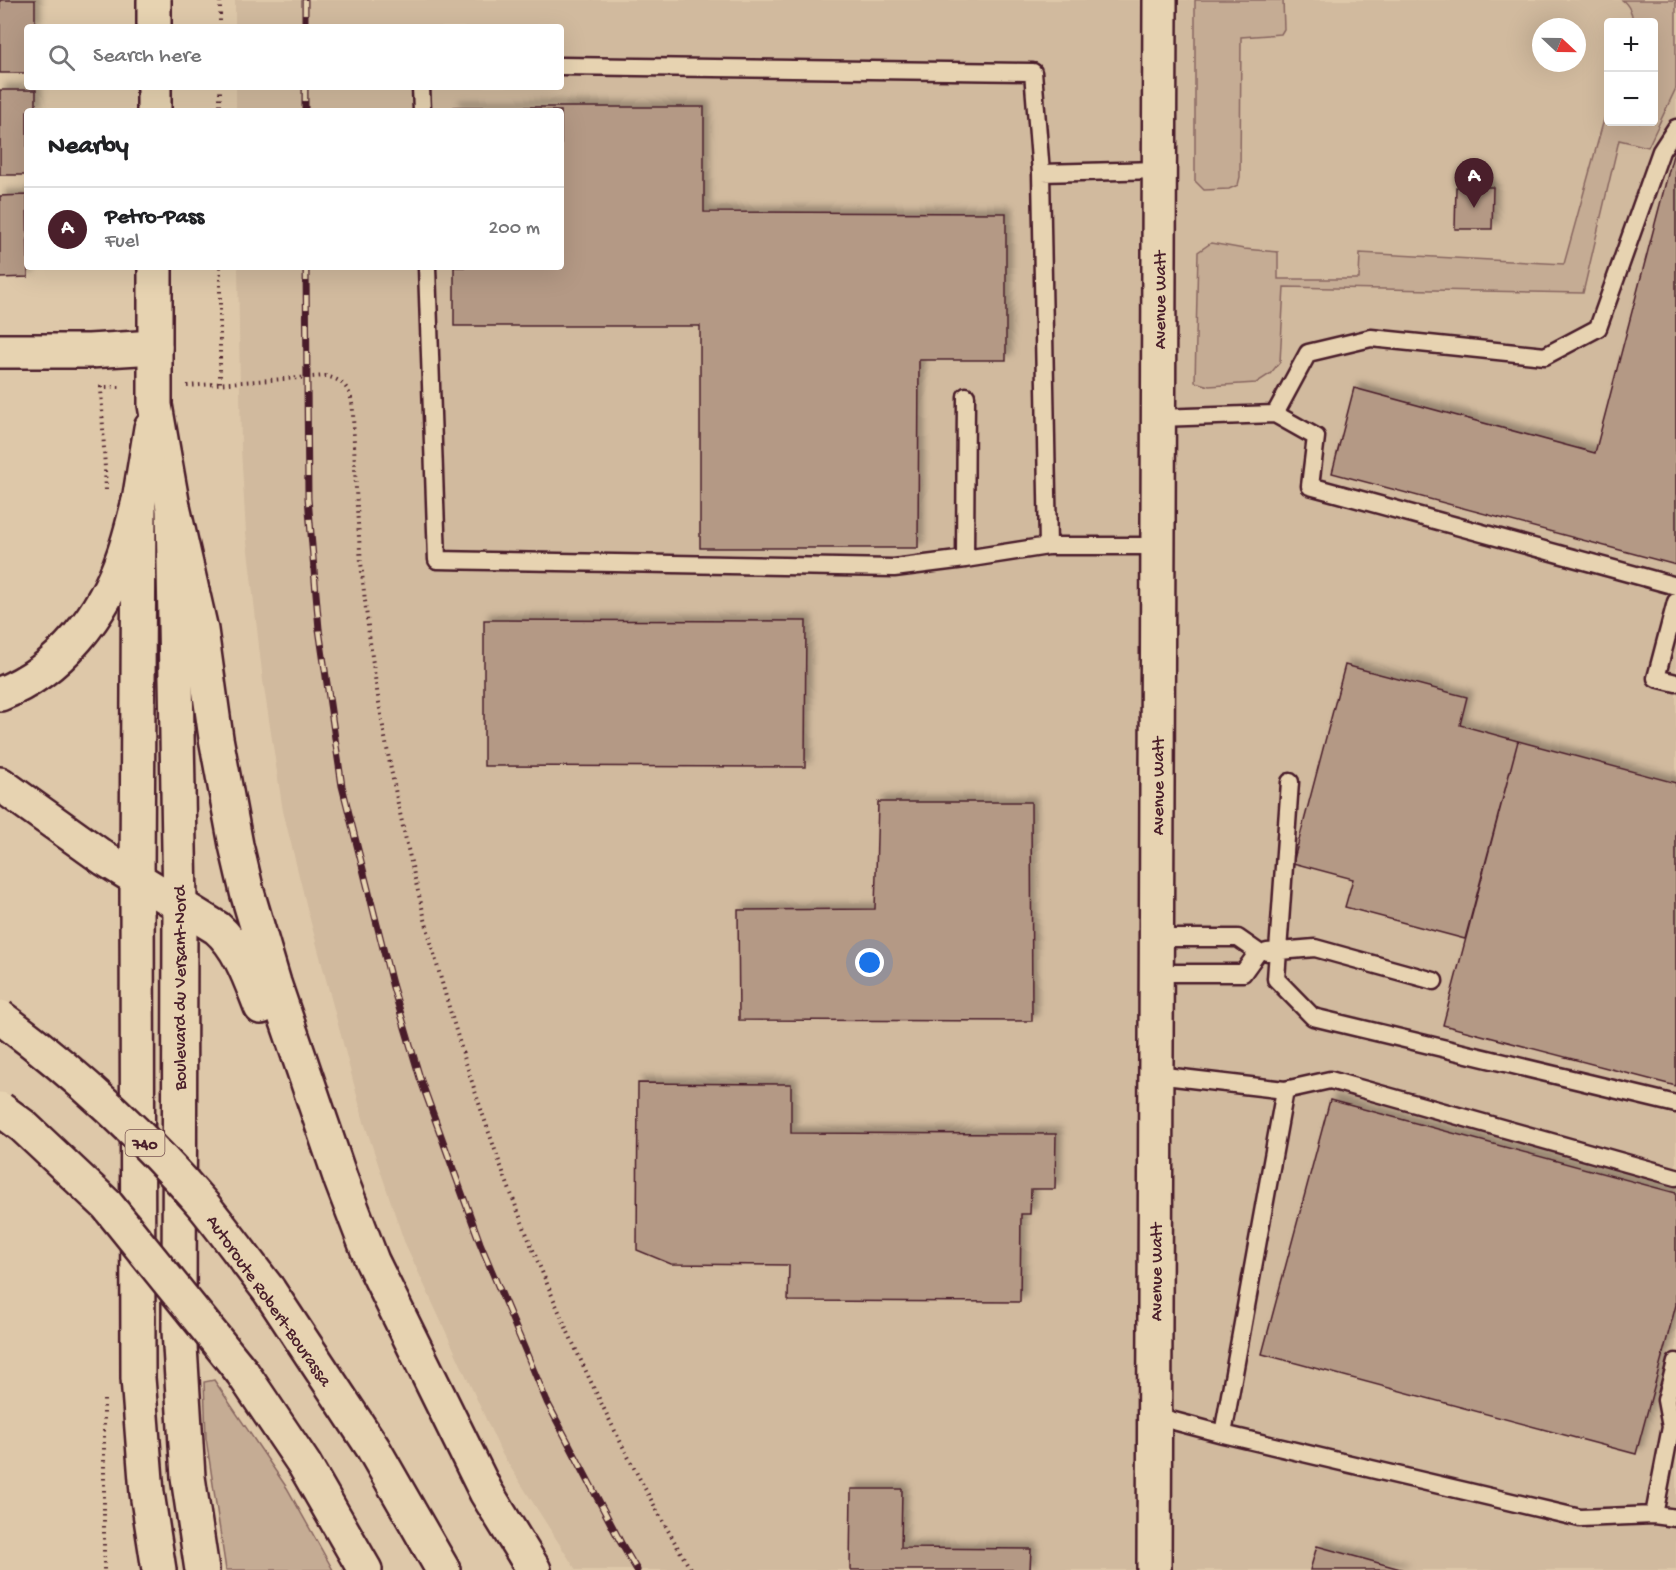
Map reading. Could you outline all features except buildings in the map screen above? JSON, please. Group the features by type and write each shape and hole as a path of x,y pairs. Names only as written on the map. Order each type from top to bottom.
{"main road":[{"path":"154,0 154,24"},
{"name":"Avenue Watt","path":"1154,1570 1160,0"},
{"path":"154,90 154,108"},
{"name":"Boulevard du Versant-Nord","path":"155,270 155,405 139,501 138,1378 147,1493 159,1570"},
{"path":"0,351 89,351 155,347"},
{"name":"Boulevard du Versant-Nord","path":"155,405 173,507 180,904 179,1330 188,1477 202,1570"},
{"path":"0,694 17,687 62,656 85,626 102,602 116,575 125,554 139,501"},
{"path":"173,507 201,630 216,738 247,892 274,983 341,1180 372,1261 480,1481 534,1570"},
{"path":"0,784 74,838 180,904 228,937 246,968 278,1047 341,1180"},
{"name":"Autoroute Robert-Bourassa","path":"0,1017 48,1053 134,1131 204,1206 268,1289 373,1448 443,1570"},
{"path":"0,1109 22,1126 107,1205 242,1372 304,1464 365,1570"}],"lane":[{"path":"564,66 1033,72 1041,173 1048,546"},
{"path":"421,90 422,108"},
{"path":"1275,414 1308,353 1371,338 1545,356 1598,328 1661,152 1676,129"},
{"path":"1041,173 1160,170"},
{"path":"427,270 437,560 894,568 1048,546 1158,546"},
{"path":"965,559 966,396"},
{"path":"1158,418 1275,414 1316,437 1310,486 1676,586"},
{"path":"1676,602 1656,678 1676,684"},
{"path":"1290,782 1276,979 1313,1017 1676,1104"},
{"path":"1158,938 1239,938 1258,952 1316,948 1434,981"},
{"path":"1157,973 1243,973 1258,952"},
{"path":"1156,1075 1285,1090 1330,1080 1676,1177"},
{"path":"1223,1434 1285,1090"},
{"path":"1654,1515 1671,1427 1666,1400 1676,1362"},
{"path":"1155,1416 1580,1518 1654,1515 1676,1518"}],"path":[{"path":"220,0 220,24"},
{"path":"220,90 220,108"},
{"path":"220,270 220,383"},
{"path":"200,386 326,376 340,380 350,392 359,546 380,710 400,817 459,1044 522,1224 562,1318 594,1389 691,1570"},
{"path":"101,387 105,497"}],"shaded area":[{"path":"235,0 1676,0 1676,1570 576,1570 502,1454 404,1241 364,1122 307,908 283,811 263,681 246,533 241,449 238,270 564,270 564,108 236,108 236,90 564,90 564,24 235,24"},
{"path":"1195,0 1283,0 1284,29 1281,34 1241,37 1240,177 1238,185 1229,189 1204,190 1195,181"},
{"path":"1622,0 1676,0 1676,88 1658,126 1658,18 1632,18"},
{"path":"1604,119 1604,126 1658,126 1648,147 1619,140 1583,293 1284,287 1280,362 1270,374 1256,383 1209,386 1195,382 1198,252 1211,243 1278,252 1278,279 1359,279 1360,253 1564,264"},
{"path":"214,1380 287,1488 333,1570 226,1570 206,1438 204,1382"}],"railway":[{"path":"305,0 305,24"},
{"path":"305,90 305,108"},
{"path":"306,270 308,498 319,629 342,786 392,984 420,1078 480,1243 547,1402 637,1570"}],"place":[{"name":"Petro-Pass","path":"1474,208"}]}
